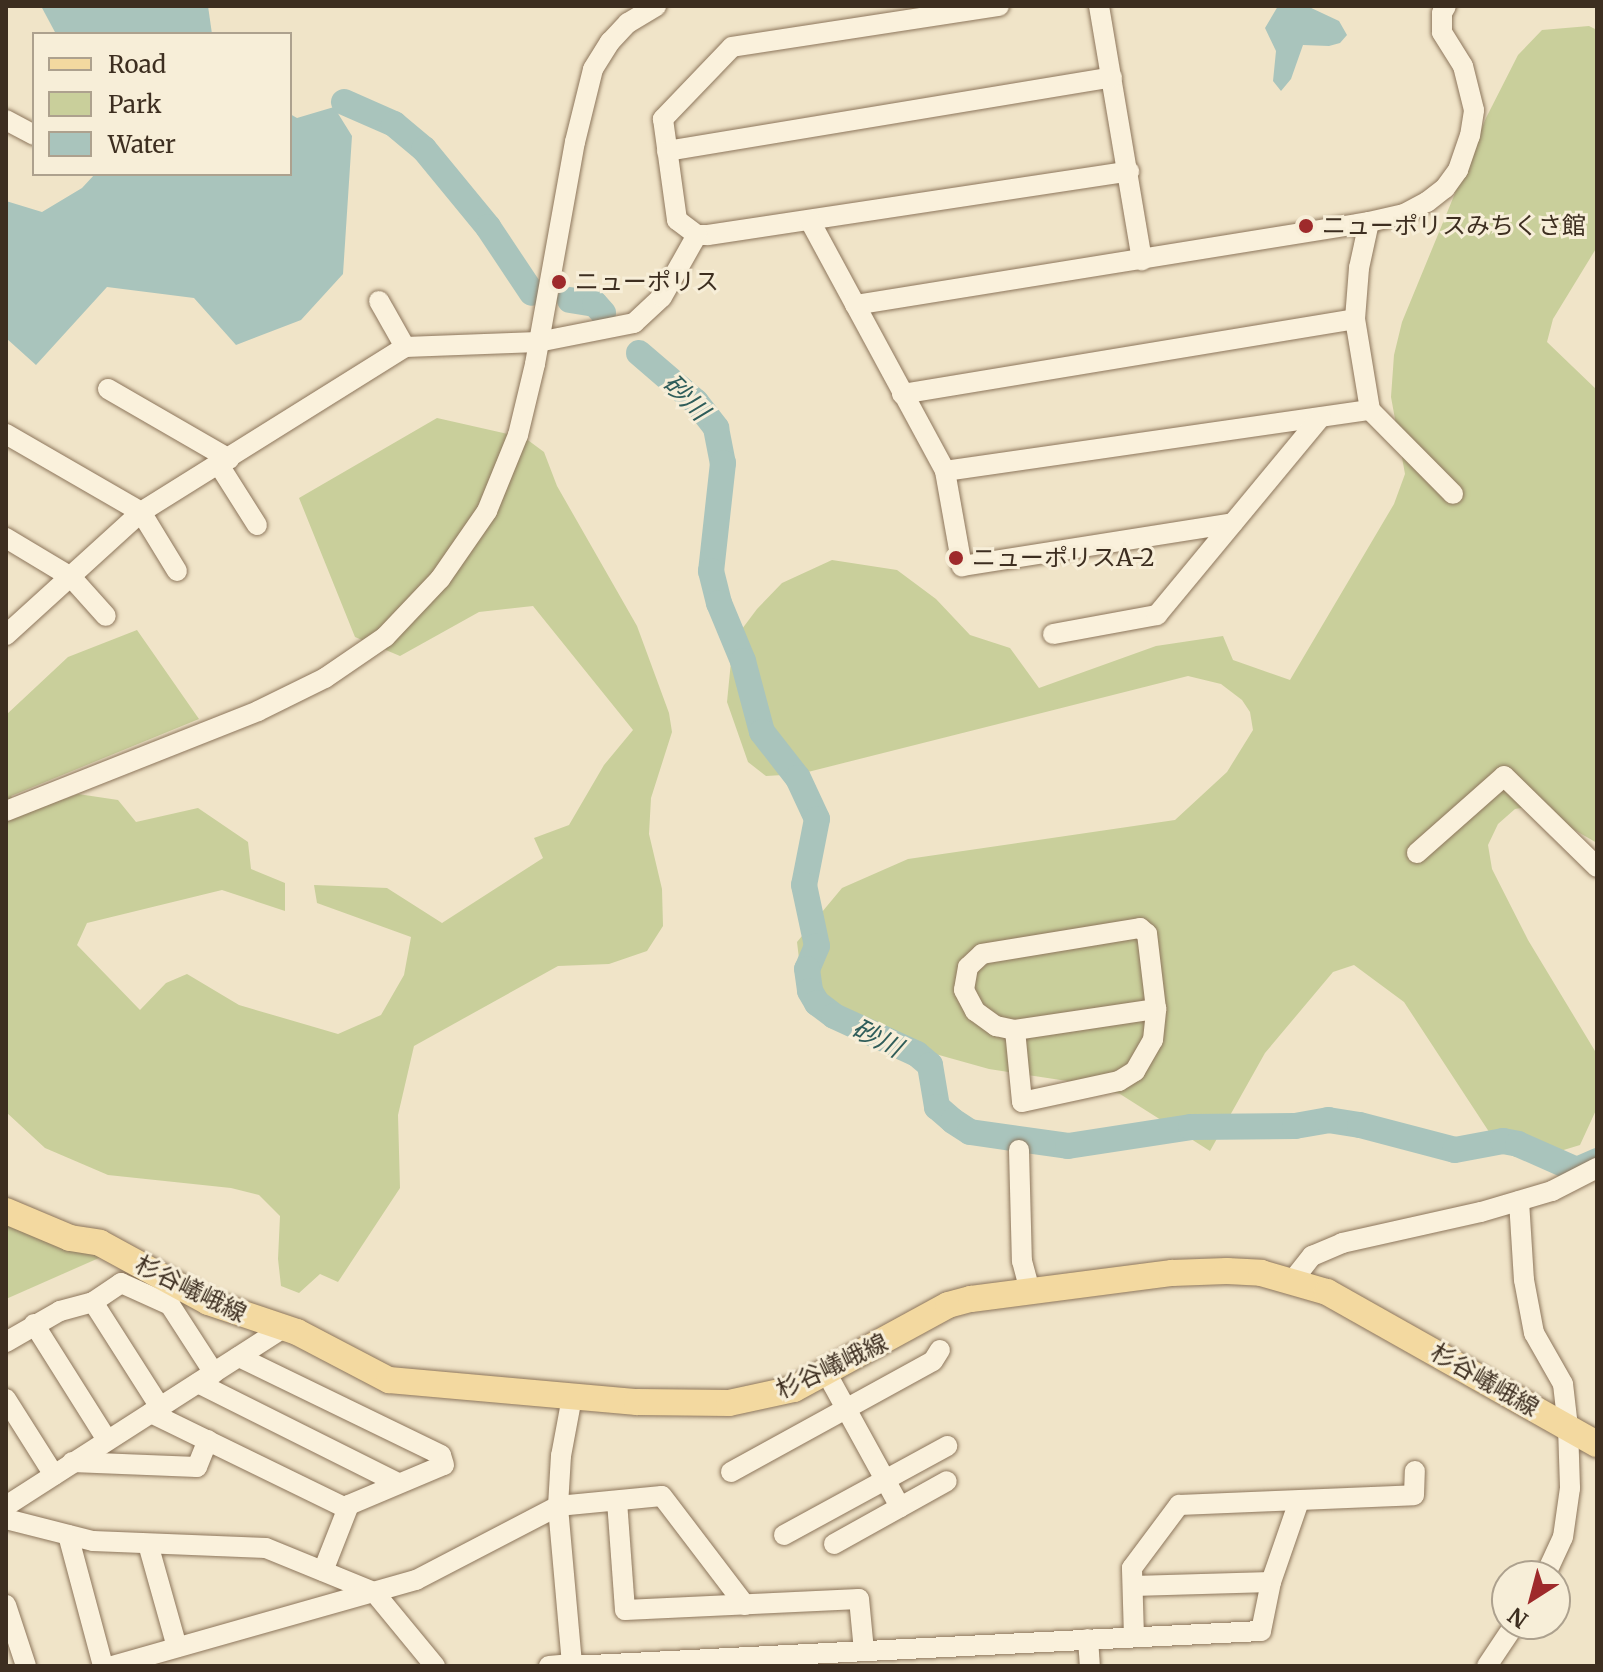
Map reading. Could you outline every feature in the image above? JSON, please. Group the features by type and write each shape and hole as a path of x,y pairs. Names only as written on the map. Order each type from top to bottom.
{"main road":[{"name":"杉谷嶬峨線","path":"6,1211 70,1238 100,1243 208,1302 297,1332 389,1380 572,1397 729,1403 794,1389 827,1374 948,1305 1030,1291 1199,1272 1261,1273 1293,1280 1367,1313 1597,1444"}],"street":[{"path":"6,811 258,711 325,678 385,637 440,579 487,511 518,435 575,142 593,69 610,42 628,23 655,6"},
{"path":"999,6 732,47 663,119 677,220 697,235 810,221 1129,171"},
{"path":"1099,6 1142,260"},
{"path":"855,305 1142,260 1404,214 1445,188 1458,170 1470,136 1474,110 1470,87 1463,66 1442,32 1442,13 1446,6"},
{"path":"667,151 1112,77"},
{"path":"6,120 32,134"},
{"path":"810,221 945,471 962,566 1233,523"},
{"path":"1369,222 1359,268 1355,319 1370,410 1453,494"},
{"path":"6,635 141,512 405,347 538,342 634,323 662,297 697,235"},
{"path":"379,301 405,347"},
{"path":"902,394 1355,319"},
{"path":"108,389 224,462 257,525"},
{"path":"945,471 1370,410"},
{"path":"1053,634 1157,615 1320,418"},
{"path":"6,434 141,512 177,571"},
{"path":"6,538 71,577 106,616"},
{"path":"1417,853 1504,776 1597,867"},
{"path":"1015,1030 1022,1102 1119,1081 1135,1071 1153,1040 1156,1009 1147,934 1140,928 982,954 968,967 964,990 975,1011 986,1021 1015,1030 1156,1009"},
{"path":"1019,1150 1022,1261 1030,1291"},
{"path":"1293,1280 1312,1256 1342,1243 1519,1201 1552,1191 1597,1168"},
{"path":"1519,1201 1524,1280 1534,1333 1563,1384 1568,1427 1570,1488 1563,1537 1552,1560"},
{"path":"6,1342 34,1324 93,1302 121,1283 170,1305 206,1378 398,1483"},
{"path":"93,1302 155,1410 208,1440 344,1507 444,1465 441,1455 239,1357"},
{"path":"34,1324 107,1440"},
{"path":"6,1506 283,1328"},
{"path":"731,1472 933,1361 940,1350"},
{"path":"827,1374 900,1507"},
{"path":"572,1397 561,1456 558,1506 572,1665"},
{"path":"6,1399 54,1475"},
{"path":"72,1462 197,1467 208,1440"},
{"path":"784,1535 947,1446"},
{"path":"1134,1637 1132,1568 1179,1505 1414,1495 1415,1471"},
{"path":"834,1544 947,1481"},
{"path":"112,1666 416,1580 558,1506 662,1496 745,1605"},
{"path":"617,1501 625,1610 859,1599 864,1651"},
{"path":"549,1666 798,1660 864,1651 948,1656 1088,1639 1261,1631 1271,1582 1299,1501"},
{"path":"323,1571 349,1505"},
{"path":"6,1519 68,1535 148,1544 266,1548 374,1592 435,1666"},
{"path":"68,1535 103,1666"},
{"path":"148,1544 177,1647"},
{"path":"1133,1586 1271,1582"},
{"path":"6,1605 26,1666"},
{"path":"1088,1639 1090,1666"},
{"path":"1487,1666 1504,1640"}],"green space":[{"path":"1589,26 1597,30 1597,247 1553,319 1547,342 1597,390 1597,843 1533,806 1515,809 1498,824 1488,845 1492,869 1528,940 1595,1051 1597,1108 1580,1145 1544,1156 1515,1157 1497,1144 1404,1002 1354,965 1333,972 1265,1053 1210,1151 1120,1094 1074,1082 989,1069 871,1036 824,1001 800,967 797,942 842,888 908,859 1175,820 1227,772 1253,730 1250,712 1242,700 1221,684 1188,676 800,774 766,776 748,762 727,702 733,641 757,609 782,583 832,560 897,570 936,599 970,635 1010,648 1039,688 1156,646 1223,636 1233,660 1290,680 1394,504 1405,474 1391,397 1394,355 1402,322 1486,118 1518,55 1542,30"},
{"path":"437,418 525,438 544,452 557,486 637,626 669,713 672,732 651,798 649,834 662,889 663,926 647,951 609,964 558,966 414,1046 398,1115 400,1188 338,1282 320,1274 299,1293 281,1286 278,1259 280,1216 259,1195 231,1188 108,1175 45,1148 6,1112 6,715 68,657 137,630 199,719 11,796 20,815 78,794 118,800 136,822 198,808 248,842 251,869 285,883 285,911 222,890 87,923 77,945 140,1010 166,983 187,974 239,1005 338,1034 381,1015 404,975 411,937 317,903 314,885 387,888 442,923 543,858 534,838 569,825 604,765 633,730 533,606 479,612 400,656 355,637 299,498"},
{"path":"6,1220 108,1254 6,1299"}],"water":[{"path":"41,6 208,6 212,32 55,32"},
{"path":"1278,6 1307,6 1339,21 1347,35 1340,43 1329,46 1303,45 1291,79 1281,91 1273,81 1276,51 1265,28"},
{"path":"334,107 352,136 343,274 301,320 236,345 194,298 107,287 36,365 6,338 6,201 42,212 82,188 93,176 292,176 292,115 297,118"}],"waterway":[{"name":"砂川","path":"344,102 394,124 424,149 488,227 532,293"},
{"name":"砂川","path":"570,300 595,304 603,313"},
{"name":"砂川","path":"639,353 696,402 716,428 723,463 711,571 719,603 743,661 762,732 798,778 817,819 804,885 817,946 807,969 810,991 817,1003 834,1016 917,1054 930,1065 937,1107 953,1121 970,1132 1068,1146 1191,1127 1295,1126 1328,1120 1360,1125 1455,1150 1503,1141 1518,1144 1577,1170 1597,1161"}],"place":[{"name":"ニューポリスみちくさ館","path":"1306,226"},
{"name":"ニューポリス","path":"559,282"},
{"name":"ニューポリスA-2","path":"956,558"}]}
